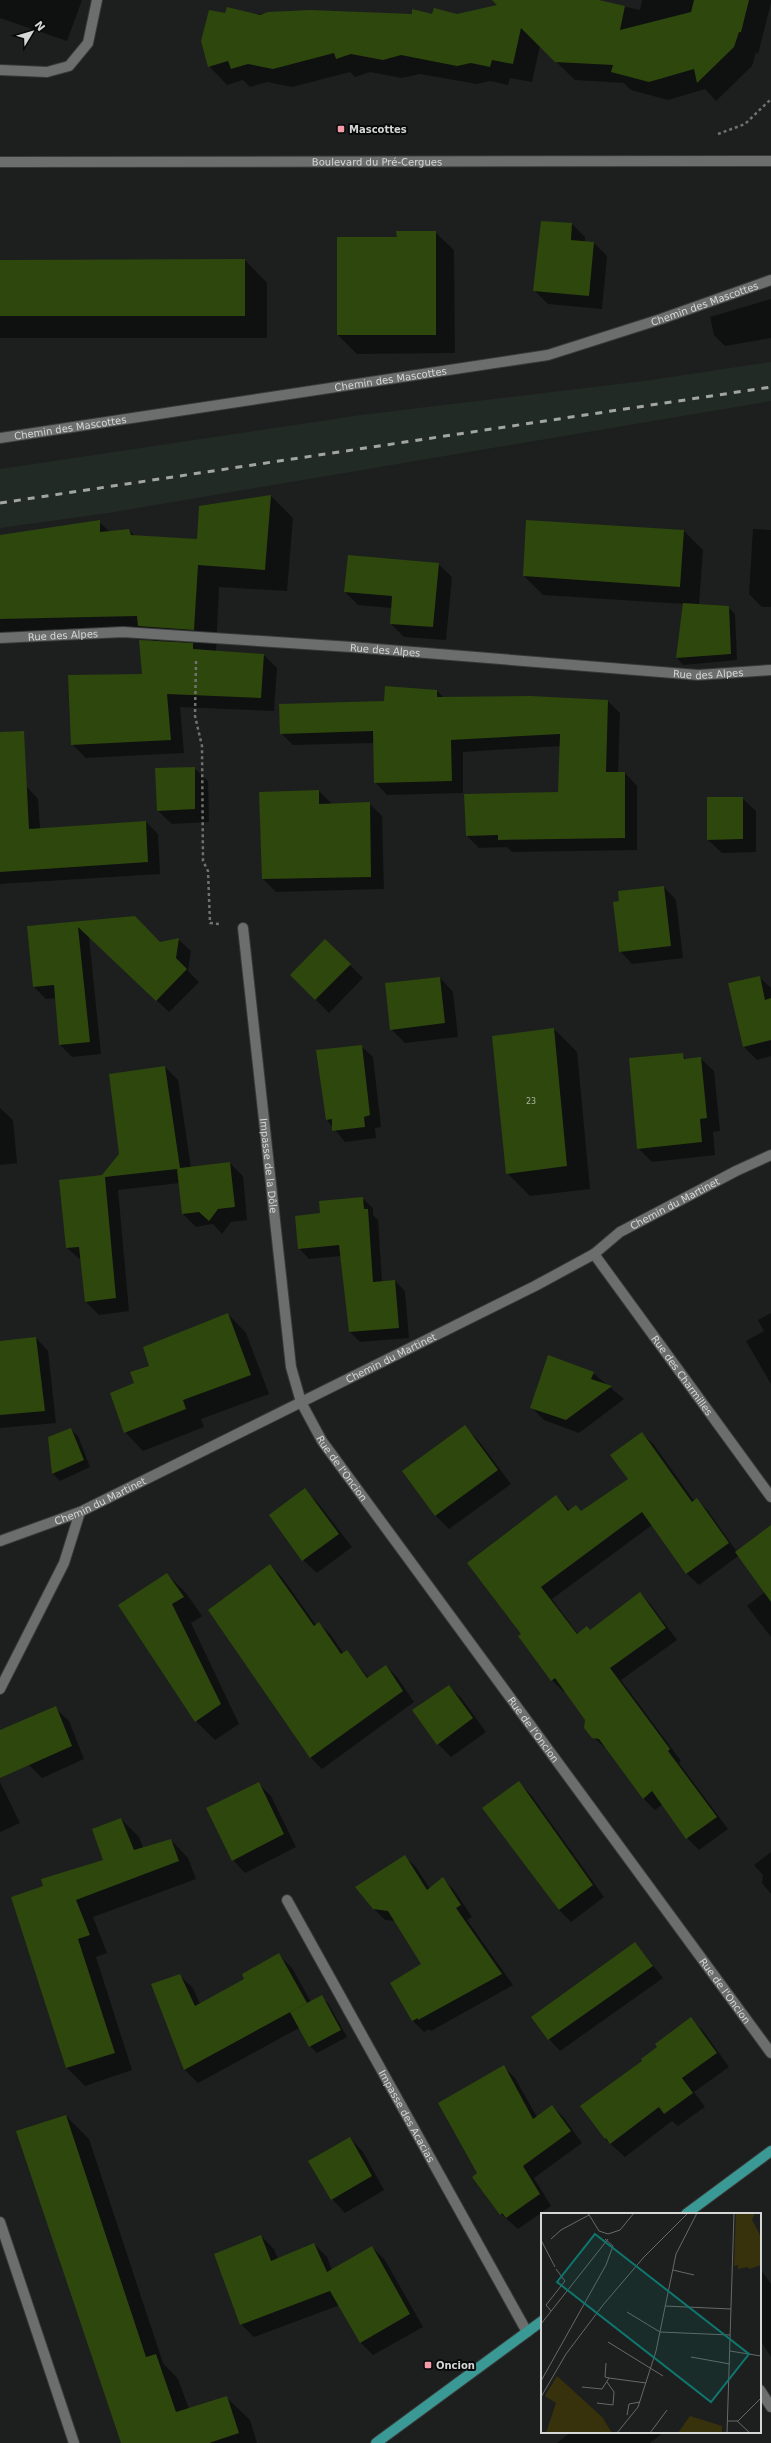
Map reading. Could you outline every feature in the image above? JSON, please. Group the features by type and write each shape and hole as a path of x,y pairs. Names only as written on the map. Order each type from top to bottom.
{"main road":[{"path":"687,2213 771,2151"},
{"path":"376,2443 541,2322"}],"street":[{"path":"0,70 47,72 69,66 88,43 97,0"},
{"name":"Boulevard du Pré-Cergues","path":"753,160 771,154"},
{"name":"Boulevard du Pré-Cergues","path":"0,162 771,161"},
{"name":"Chemin des Mascottes","path":"0,438 548,356 661,319 771,280"},
{"name":"Rue des Alpes","path":"0,638 123,632 196,636 698,675 771,670"},
{"name":"Impasse de la Dôle","path":"243,928 291,1367 301,1402"},
{"name":"Chemin du Martinet","path":"0,1541 80,1512 535,1286 594,1254 620,1232 736,1171 771,1155"},
{"name":"Rue des Charmilles","path":"594,1254 771,1496"},
{"name":"Rue de l'Oncion","path":"301,1402 322,1441 771,2053"},
{"path":"0,1689 64,1564 80,1512"},
{"name":"Impasse des Acacias","path":"287,1900 528,2332"},
{"path":"0,2222 74,2443"},
{"path":"761,2391 771,2406"}],"path":[{"path":"196,636 195,716 202,746 203,861 208,871 210,923"}],"shaded area":[{"path":"771,362 771,401 108,513 0,528 0,469 361,415 644,381"}],"building":[{"path":"492,0 599,0 625,6 620,30 691,12 694,0 749,0 741,32 739,32 734,47 697,83 694,69 649,82 611,72 613,65 555,62 521,28 513,64 492,60 490,67 471,63 457,66 401,55 383,60 351,54 336,59 334,53 273,69 248,64 231,69 228,61 208,67 201,41 209,10 225,13 227,7 260,15 268,12 310,10 412,14 412,9 432,14 434,8 457,14 497,5"},
{"path":"541,221 572,223 571,240 594,242 589,296 533,291"},
{"path":"396,231 436,231 436,335 337,335 337,237 397,237"},
{"path":"245,259 245,316 0,316 0,260"},
{"path":"271,495 265,570 198,565 194,630 138,626 137,616 0,619 0,535 100,520 100,532 129,529 131,535 197,539 199,506"},
{"path":"526,520 684,530 680,587 523,576"},
{"path":"348,555 439,563 433,627 390,624 392,596 344,592"},
{"path":"683,603 729,606 731,654 676,658"},
{"path":"139,640 193,643 193,649 264,654 261,698 167,694 171,740 71,745 68,675 142,674"},
{"path":"385,686 437,690 437,697 531,696 608,700 606,772 625,772 625,838 498,840 498,835 466,836 464,794 558,792 560,734 451,740 452,781 374,783 373,731 280,734 279,704 384,701"},
{"path":"24,731 29,829 146,821 148,862 0,872 0,732"},
{"path":"195,767 195,809 157,811 155,768"},
{"path":"319,790 319,804 370,802 371,877 262,879 259,792"},
{"path":"707,797 743,797 743,839 707,840"},
{"path":"664,886 671,946 619,952 613,902 619,901 618,891"},
{"path":"135,916 160,942 179,938 176,958 187,969 156,1001 78,927 90,1042 59,1045 54,985 33,987 27,926"},
{"path":"325,939 351,964 315,1000 290,975"},
{"path":"760,976 765,1000 771,998 771,1040 743,1047 728,983"},
{"path":"440,977 445,1023 390,1030 385,983"},
{"path":"554,1028 567,1166 506,1174 492,1036"},
{"path":"362,1045 370,1115 364,1117 365,1127 332,1131 332,1119 326,1120 316,1050"},
{"path":"683,1053 684,1059 701,1057 707,1118 700,1119 702,1142 637,1149 629,1058"},
{"path":"165,1066 180,1168 230,1162 235,1207 218,1209 209,1221 199,1212 182,1214 177,1169 105,1177 116,1298 85,1302 79,1247 66,1248 59,1180 102,1175 119,1154 109,1074"},
{"path":"363,1197 364,1209 368,1209 373,1282 395,1280 399,1328 349,1332 339,1245 298,1249 295,1216 320,1213 319,1201"},
{"path":"228,1313 251,1375 183,1400 186,1409 124,1433 110,1393 134,1383 130,1372 149,1366 143,1347"},
{"path":"36,1337 45,1411 0,1415 0,1341"},
{"path":"548,1355 594,1372 591,1379 612,1386 566,1420 530,1408"},
{"path":"465,1425 498,1470 435,1516 402,1471"},
{"path":"71,1428 84,1460 52,1474 48,1437"},
{"path":"642,1432 692,1502 697,1498 729,1543 686,1574 642,1512 541,1587 577,1634 587,1626 590,1630 640,1592 666,1628 610,1668 670,1749 668,1751 717,1817 686,1839 652,1791 643,1799 599,1739 592,1738 584,1728 585,1720 555,1678 551,1681 518,1636 521,1634 467,1563 556,1495 568,1511 576,1505 581,1511 628,1479 610,1455"},
{"path":"305,1488 339,1534 302,1561 269,1515"},
{"path":"771,1525 771,1602 735,1552"},
{"path":"270,1564 314,1626 319,1622 341,1654 347,1650 367,1678 386,1665 403,1691 310,1758 208,1610"},
{"path":"167,1573 184,1597 172,1604 221,1704 195,1722 118,1605"},
{"path":"449,1685 473,1718 437,1745 412,1710"},
{"path":"56,1706 72,1746 0,1778 0,1730"},
{"path":"519,1781 593,1885 559,1910 482,1808"},
{"path":"259,1782 284,1834 232,1861 206,1808"},
{"path":"121,1818 134,1850 171,1839 179,1861 76,1900 90,1935 78,1939 115,2053 66,2068 11,1897 43,1886 41,1879 103,1860 92,1829"},
{"path":"405,1855 427,1890 443,1877 461,1905 456,1908 502,1974 418,2020 418,2018 412,2021 390,1983 421,1964 388,1911 373,1909 355,1887"},
{"path":"635,1942 653,1966 548,2040 531,2017"},
{"path":"279,1953 307,2003 184,2070 151,1984 180,1974 195,2006 244,1979 242,1974"},
{"path":"322,1995 341,2030 309,2047 290,2012"},
{"path":"691,2017 717,2053 682,2078 693,2093 664,2114 659,2107 610,2144 580,2106 642,2061 641,2059 657,2047 655,2044"},
{"path":"504,2065 533,2119 552,2105 571,2131 523,2166 540,2194 506,2218 502,2213 500,2215 472,2177 477,2173 438,2103"},
{"path":"66,2115 146,2357 156,2354 176,2412 227,2396 239,2433 209,2443 121,2443 16,2131"},
{"path":"350,2137 372,2176 331,2200 308,2161"},
{"path":"261,2235 271,2261 314,2243 327,2272 372,2246 410,2314 360,2343 330,2291 240,2325 214,2254"}],"railway":[{"path":"0,503 771,387"}],"place":[{"name":"Mascottes","path":"341,129"},
{"name":"Oncion","path":"428,2365"}]}
